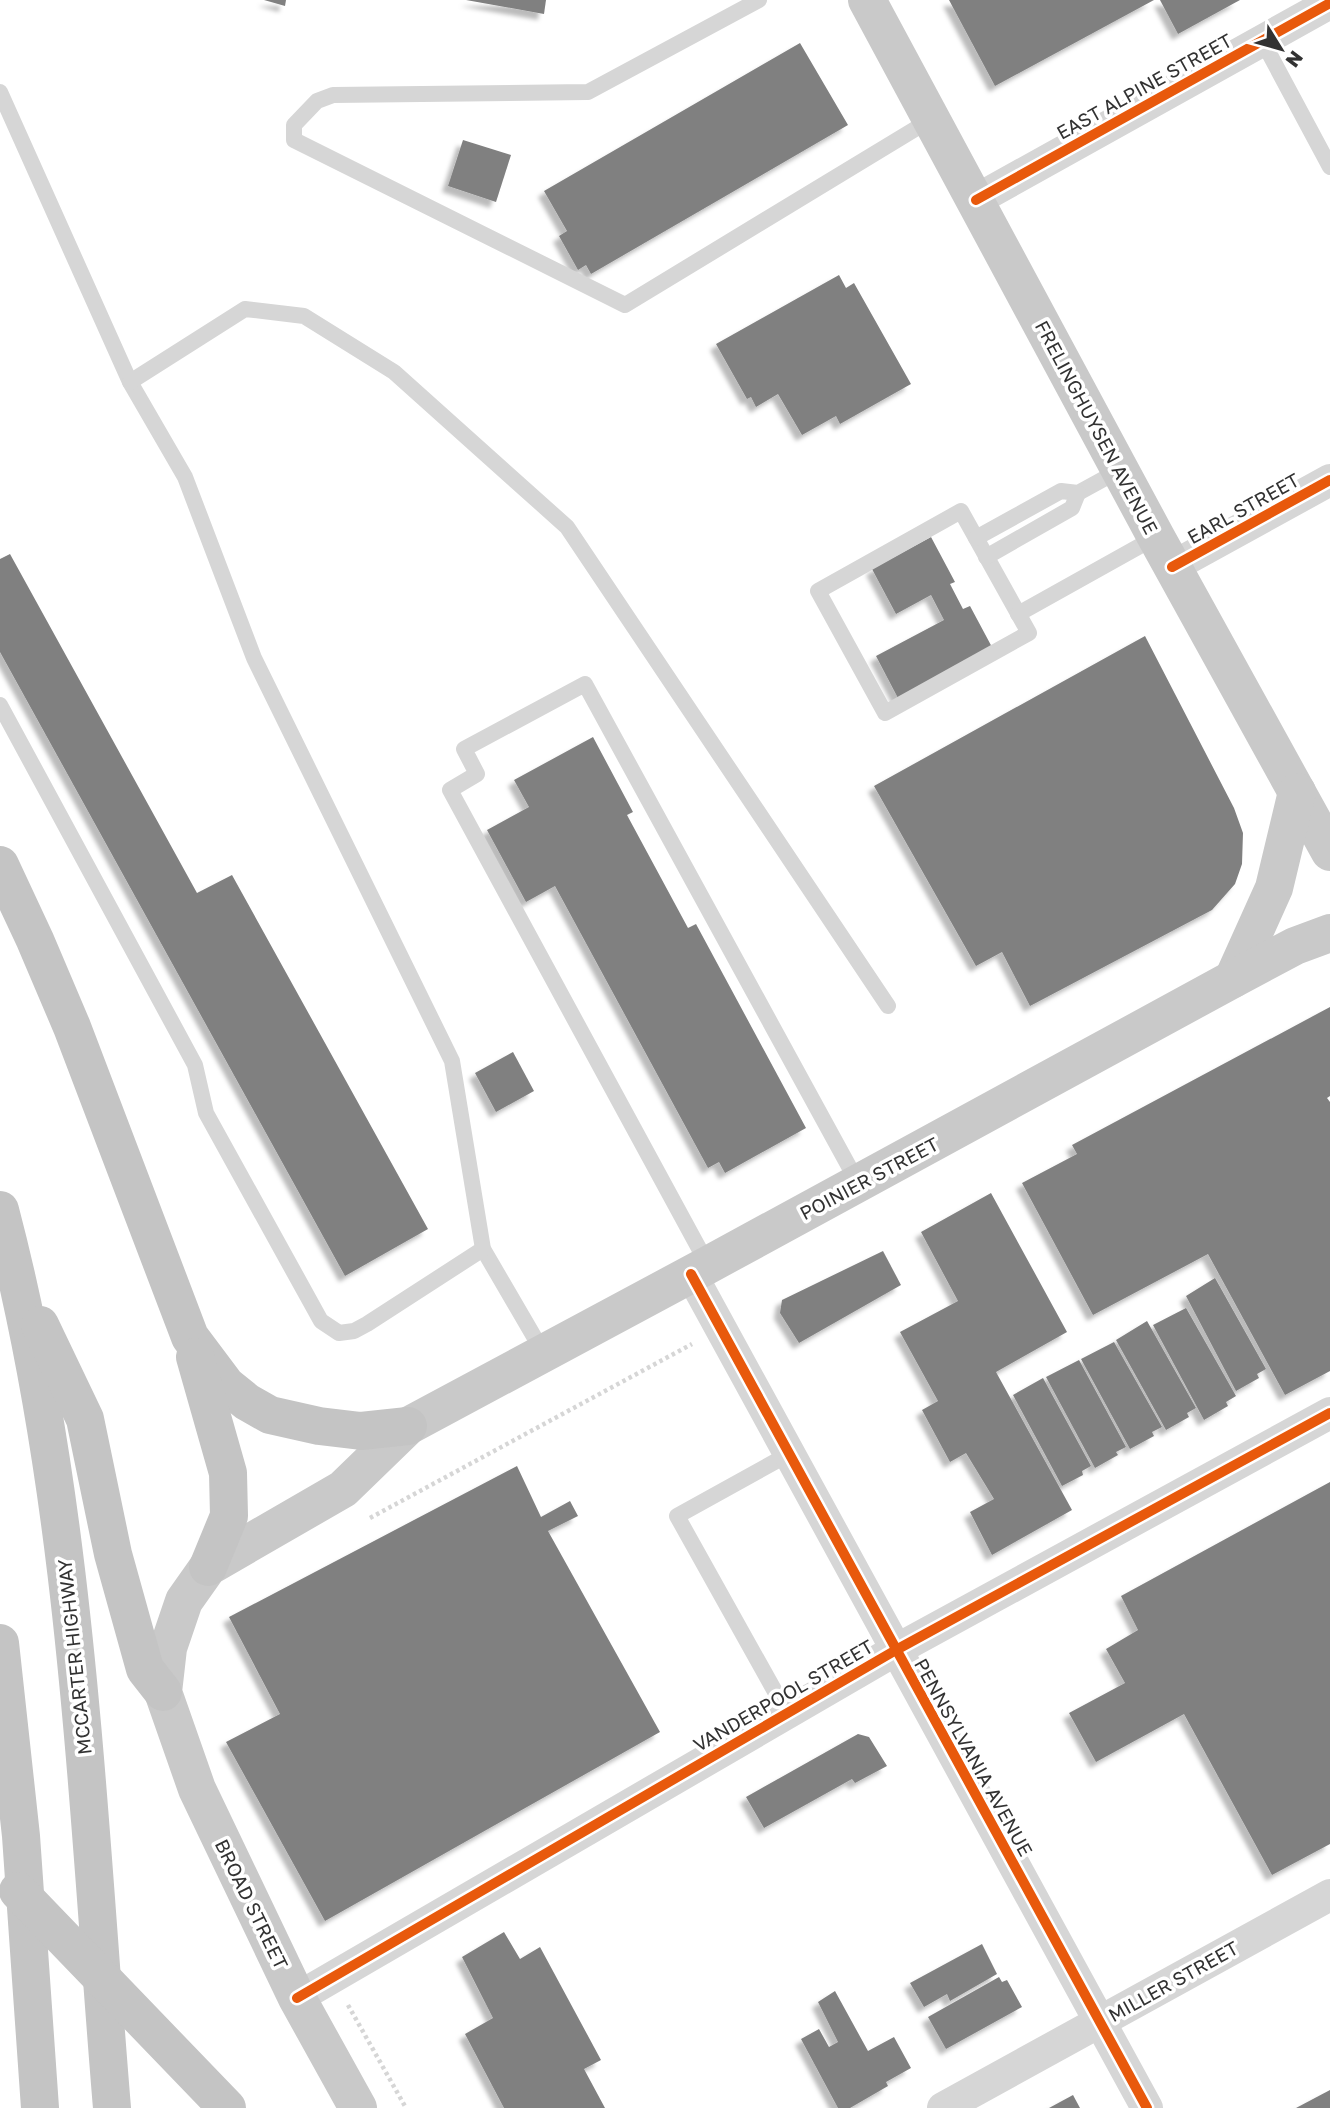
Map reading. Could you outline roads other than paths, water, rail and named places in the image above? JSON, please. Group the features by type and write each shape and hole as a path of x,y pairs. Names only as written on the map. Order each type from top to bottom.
{"highway":[{"path":"0,865 72,1027 190,1337 228,1473 229,1516 208,1567"},
{"name":"MCCARTER HIGHWAY","path":"0,1210 19,1282 57,1492 81,1714 112,2108"},
{"path":"19,1282 85,1419 113,1554 145,1669 163,1692"},
{"path":"190,1337 226,1385 247,1402 270,1415 319,1426 360,1431 408,1426"},
{"path":"0,1643 21,1836 40,2108"},
{"path":"0,1801 21,1836"},
{"path":"0,1872 227,2108"}],"main road":[{"name":"FRELINGHUYSEN AVENUE","path":"867,0 1164,552 1330,852"},
{"path":"1233,979 1274,887 1297,792"},
{"name":"POINIER STREET","path":"208,1567 343,1489 408,1426 1233,979 1295,946 1330,933"},
{"path":"163,1692 168,1647 184,1601 208,1567"},
{"name":"BROAD STREET","path":"163,1692 197,1788 297,1998 358,2108"}],"street":[{"name":"EAST ALPINE STREET","path":"976,200 1330,3"},
{"name":"EARL STREET","path":"1164,552 1330,480"},
{"name":"PENNSYLVANIA AVENUE","path":"699,1270 721,1329 1147,2108"},
{"name":"VANDERPOOL STREET","path":"297,1998 896,1650 1330,1413"},
{"name":"MILLER STREET","path":"943,2108 1330,1895"}],"lane":[{"path":"759,0 588,92 333,95 317,101 294,125 294,140 625,305 930,120"},
{"path":"1262,40 1330,167"},
{"path":"0,93 130,382 186,477 254,658 452,1061 483,1249 543,1353"},
{"path":"130,382 245,309 304,316 394,372 567,527 888,1006"},
{"path":"976,538 1061,491 1078,493 1121,470"},
{"path":"986,557 1072,508 1078,493"},
{"path":"961,511 986,557 1029,633 886,713 818,591 961,511"},
{"path":"1018,614 1164,552"},
{"path":"699,1270 450,790 477,774 464,749 585,684 858,1183"},
{"path":"0,705 195,1065 206,1113 321,1321 339,1333 354,1331 483,1249"},
{"path":"787,1713 677,1516 789,1454"}]}
